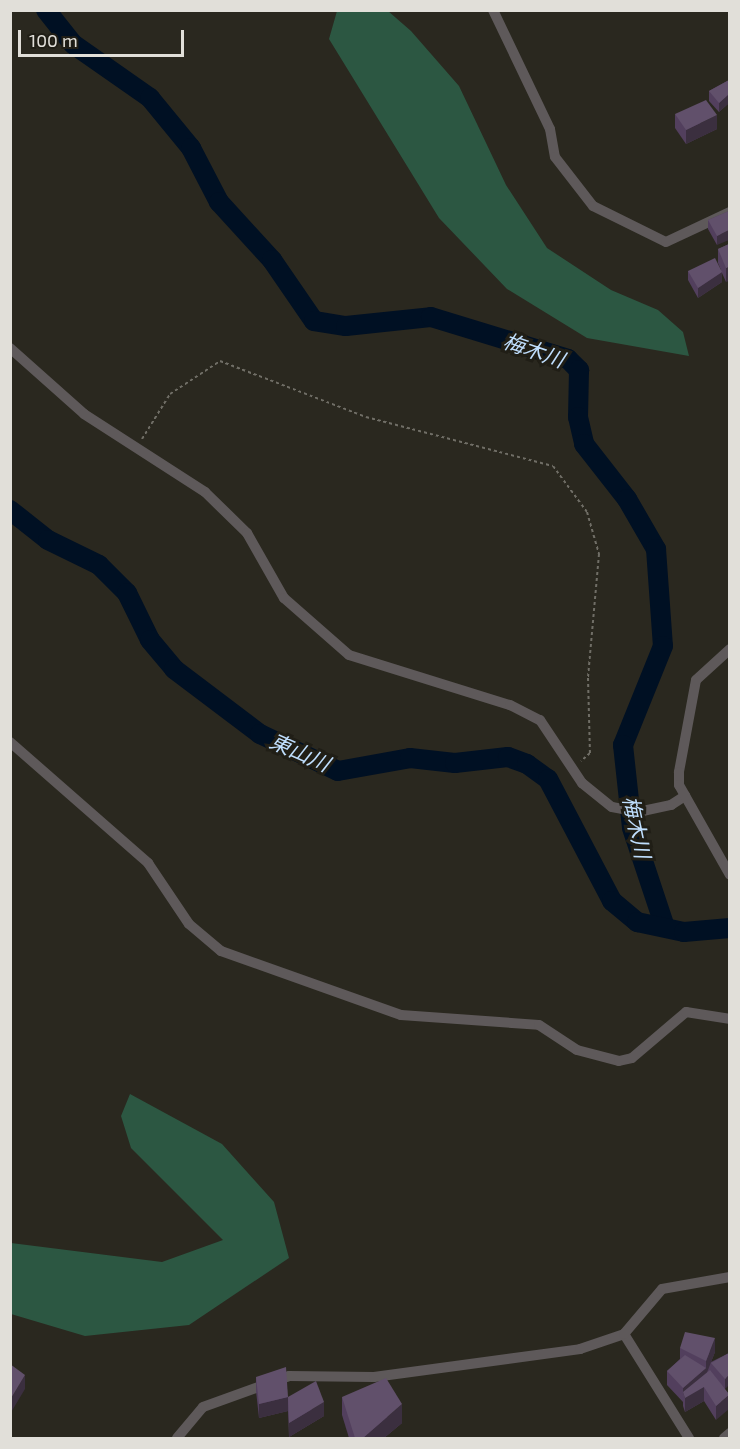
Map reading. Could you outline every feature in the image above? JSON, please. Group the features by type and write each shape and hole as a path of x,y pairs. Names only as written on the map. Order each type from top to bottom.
{"street":[{"path":"493,10 550,129 555,157 593,206 666,242 729,212"},
{"path":"10,348 70,403 139,445 206,492 247,533 284,598 319,634 349,655 510,705 540,720 572,769 594,796 612,807 638,812 671,805 685,796"},
{"path":"729,649 696,680 679,772 685,796 729,875"},
{"path":"10,742 148,863 189,924 221,951 401,1015 539,1025 577,1050 602,1059 632,1058 686,1012 729,1019"},
{"path":"177,1438 203,1407 289,1376 428,1372 580,1349 624,1334 653,1294 729,1277"},
{"path":"624,1334 689,1438"},
{"path":"724,1438 729,1433"}],"path":[{"path":"139,445 170,394 220,361 366,417 553,466 587,512 600,554 588,678 590,753 572,769"}],"green space":[{"path":"337,11 388,11 411,31 459,86 506,185 547,248 611,290 658,310 683,332 689,356 587,338 507,289 439,218 329,39"},
{"path":"130,1094 222,1144 274,1202 289,1258 189,1325 85,1336 11,1314 11,1243 162,1262 223,1240 131,1148 121,1116"}],"building":[{"path":"729,80 729,94 719,103 709,91"},
{"path":"706,100 717,115 686,130 675,114"},
{"path":"729,211 729,230 717,236 708,220"},
{"path":"729,244 729,267 726,268 718,249"},
{"path":"715,258 722,272 698,288 688,271"},
{"path":"685,1332 715,1338 706,1361 680,1348"},
{"path":"729,1353 729,1375 725,1379 711,1363"},
{"path":"685,1355 706,1368 683,1388 667,1371"},
{"path":"10,1364 25,1375 10,1400"},
{"path":"286,1367 288,1397 259,1404 256,1377"},
{"path":"710,1370 729,1395 716,1406 704,1387 685,1398 683,1392"},
{"path":"386,1378 402,1404 363,1438 355,1438 342,1397"},
{"path":"316,1381 324,1402 289,1423 288,1397"}],"waterway":[{"name":"梅木川","path":"46,10 73,44 150,98 191,148 219,202 272,260 314,321 346,326 431,317 568,359 579,370 578,417 584,444 627,499 656,549 663,646 623,745 632,828 664,924"},
{"name":"東山川","path":"10,510 48,540 99,565 127,593 150,640 174,669 260,734 338,771 410,758 455,763 508,757 527,764 548,779 612,901 637,922 684,932 730,928"}]}
